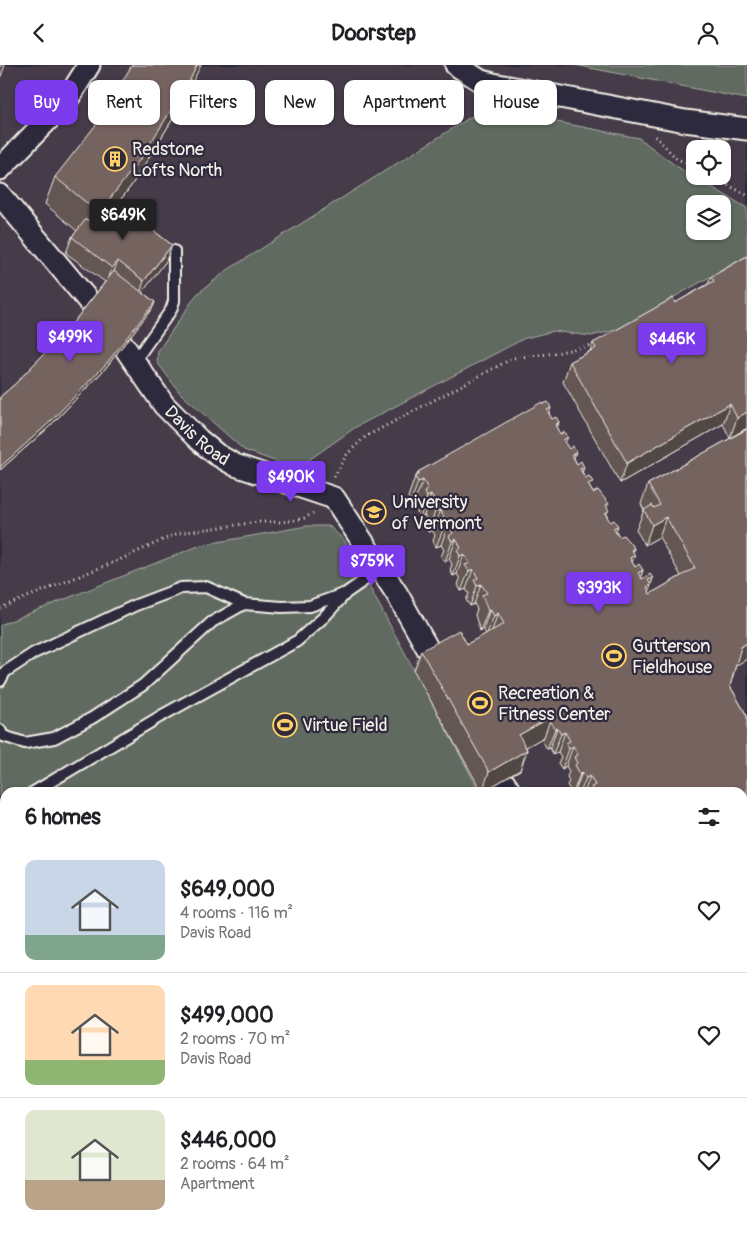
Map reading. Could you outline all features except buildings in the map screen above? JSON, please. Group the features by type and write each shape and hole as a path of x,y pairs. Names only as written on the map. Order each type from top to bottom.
{"street":[{"path":"0,169 68,100 88,65"},
{"path":"456,65 481,81 493,84 685,121 747,129"},
{"name":"Davis Road","path":"0,195 112,329 164,405 216,453 235,465 334,498"},
{"path":"334,498 382,568 434,660"}],"lane":[{"path":"134,361 171,310 174,301 174,251"},
{"path":"42,787 161,716 297,641 324,617 346,593 382,568"},
{"path":"0,681 5,672 34,653 136,605 182,588 206,587 244,604 282,607 310,606 346,593"},
{"path":"0,730 3,736 25,743 54,738 92,718 143,685 212,622 244,604"}],"path":[{"path":"631,110 676,158 686,163"},
{"path":"728,185 747,195"},
{"path":"0,609 178,533 258,522 282,522 305,518 334,498 334,473 347,454 365,437 513,358 556,353 586,344 604,343"}],"shaded area":[{"name":"University of Vermont","path":"0,65 747,65 747,787 0,787"}],"green space":[{"path":"575,65 747,65 747,99"},
{"path":"474,115 474,125 557,125 557,122 639,138 686,172 686,185 708,185 725,195 686,195 686,240 731,240 731,199 747,208 747,256 616,330 591,336 554,331 525,338 356,427 296,469 244,450 180,393 157,362 158,351 197,294 229,269 458,125 464,125 464,121"},
{"path":"307,526 329,526 344,540 477,787 0,787 0,625 201,545"}],"place":[{"name":"Redstone Lofts North","path":"115,159"},
{"name":"University of Vermont","path":"374,512"},
{"name":"Gutterson Fieldhouse","path":"614,656"},
{"name":"Recreation & Fitness Center","path":"480,703"},
{"name":"Virtue Field","path":"285,725"}]}
